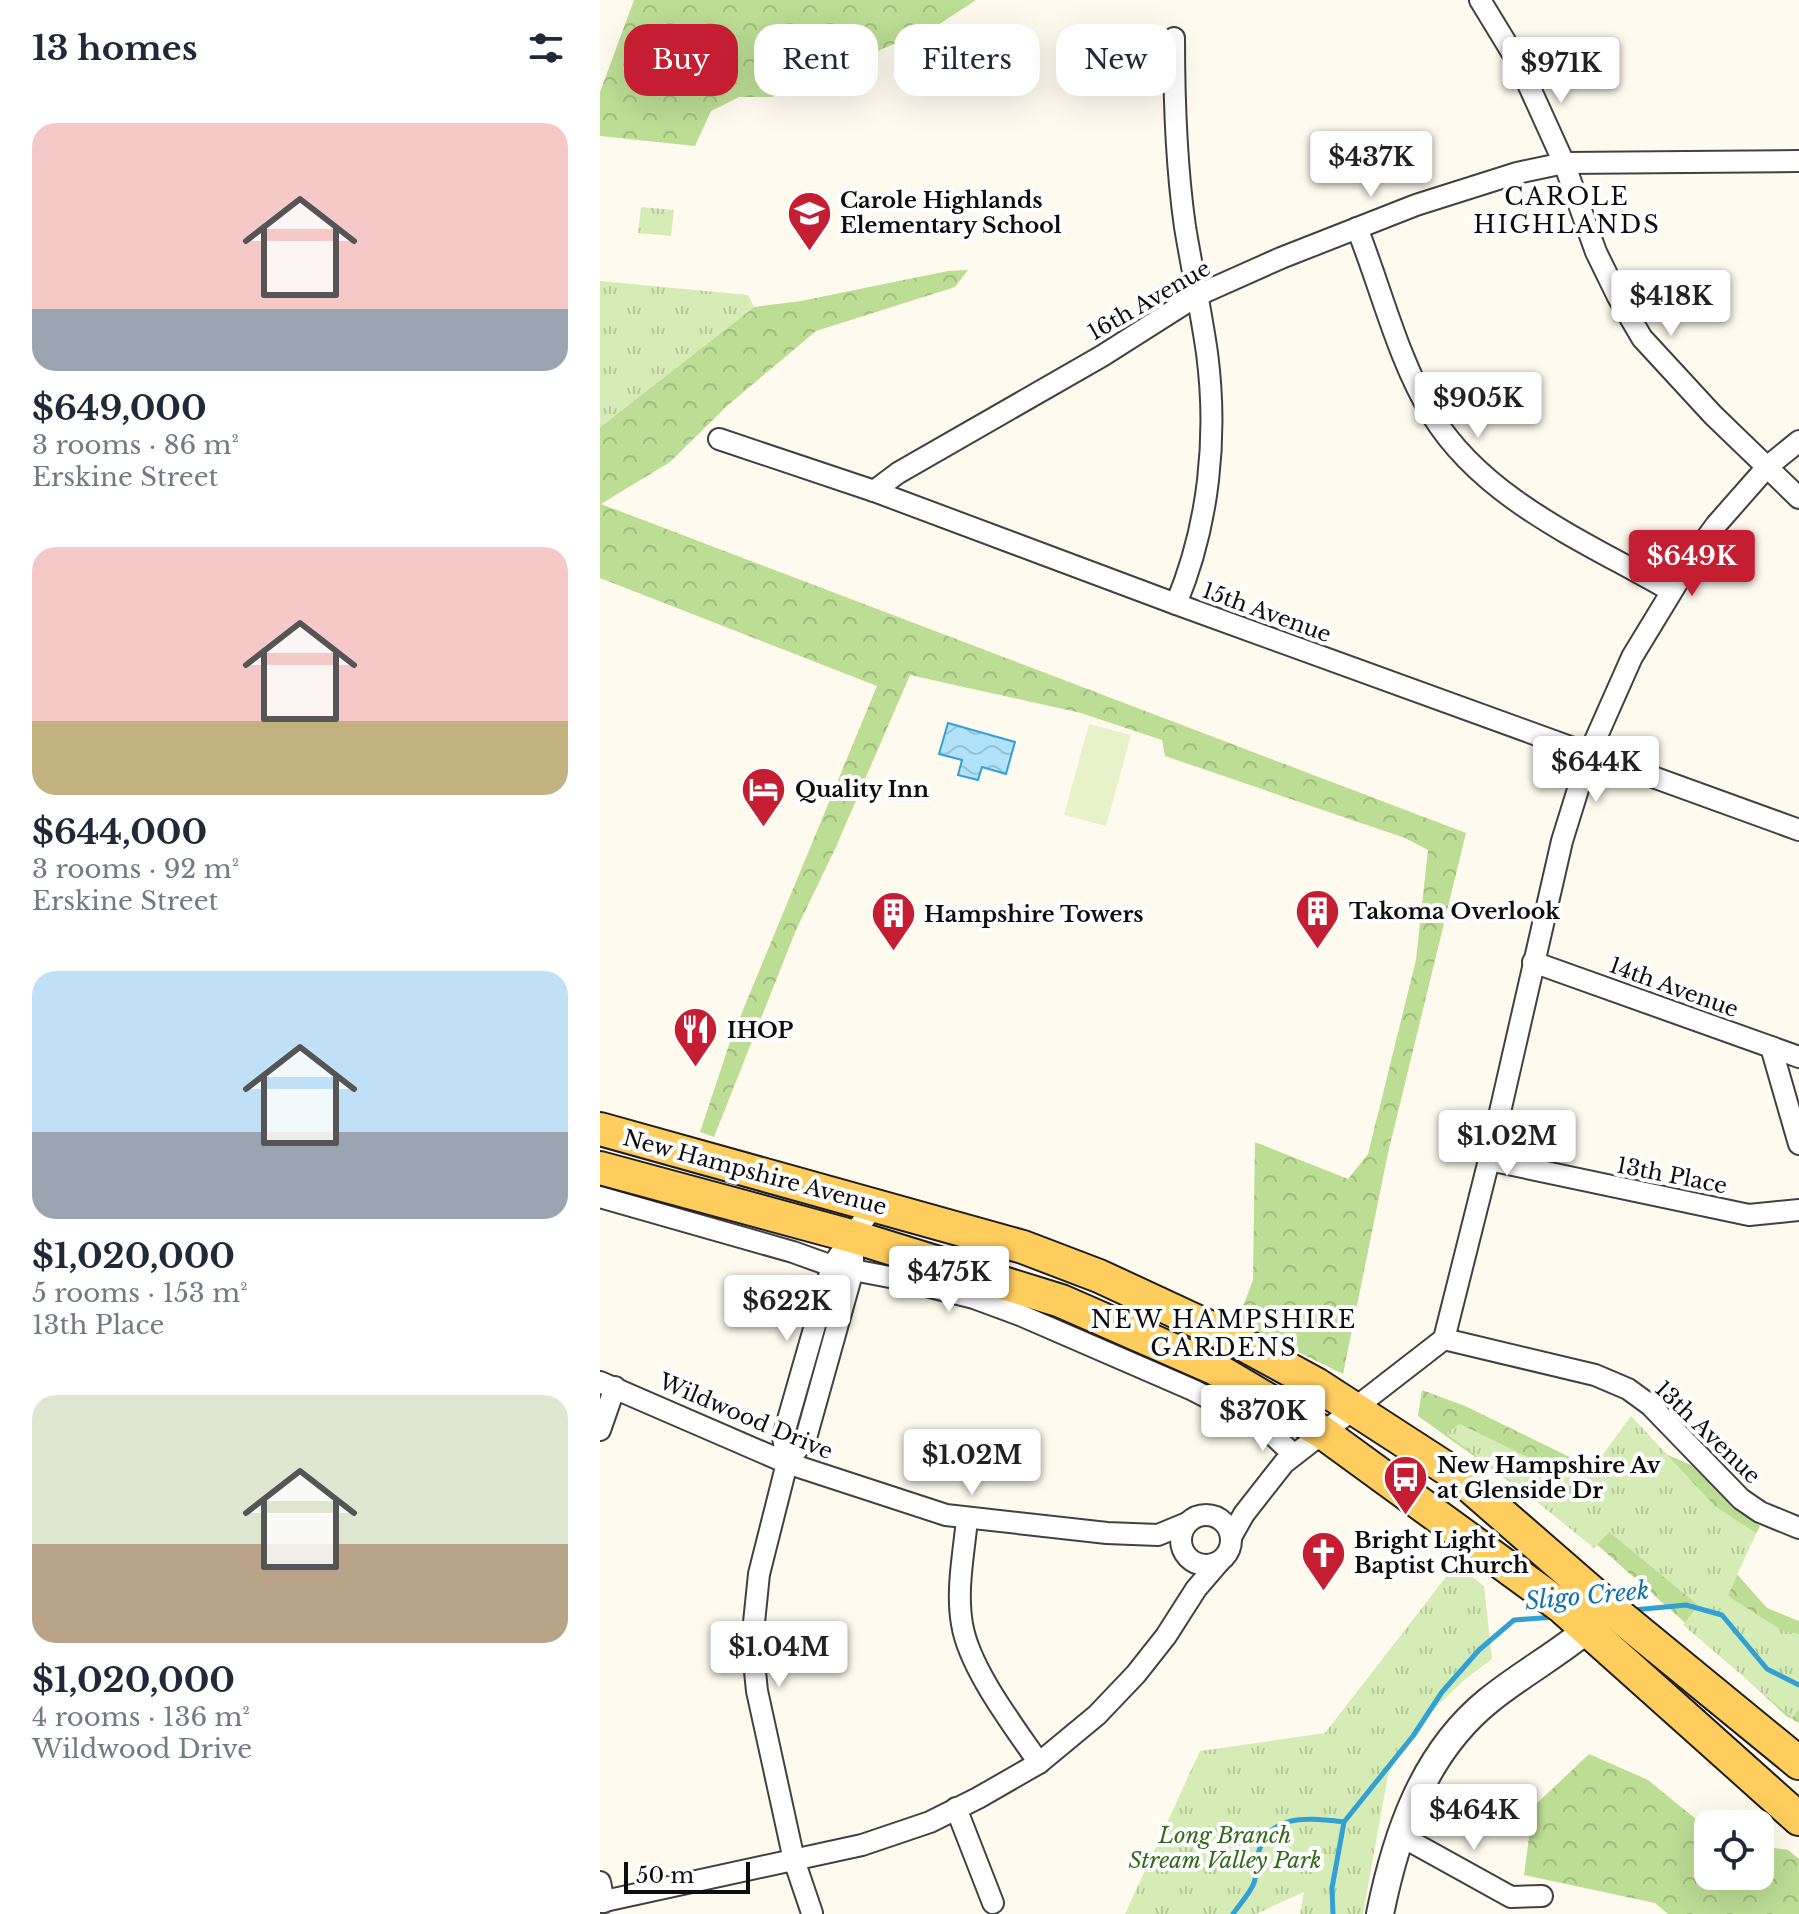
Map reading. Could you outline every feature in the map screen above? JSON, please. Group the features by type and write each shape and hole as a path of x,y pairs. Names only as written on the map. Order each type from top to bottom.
{"main road":[{"name":"New Hampshire Avenue","path":"600,1129 1023,1247 1099,1276 1224,1334 1316,1384 1458,1476 1561,1565 1598,1627 1799,1819"},
{"name":"New Hampshire Avenue","path":"600,1168 851,1236 1061,1301 1214,1368 1322,1432 1509,1567 1799,1763"}],"street":[{"path":"1480,0 1519,64 1564,163 1596,252 1642,338 1673,374 1799,498"},
{"path":"1175,96 1176,150 1207,356 1211,403 1208,477 1196,551 1176,604"},
{"name":"16th Avenue","path":"874,491 898,473 1102,356 1198,295 1357,228 1457,192 1517,173 1564,163 1799,161"},
{"path":"1357,228 1416,384 1431,413 1462,454 1509,496 1671,591"},
{"name":"15th Avenue","path":"719,439 874,491 1799,830"},
{"path":"601,1895 862,1845 930,1822 1039,1763 1097,1715 1136,1674 1166,1636 1196,1589 1226,1556 1227,1529 1244,1514 1284,1463 1444,1339 1489,1160 1562,841 1589,754 1632,657 1671,591 1716,525 1767,467 1799,441"},
{"name":"14th Avenue","path":"1533,962 1799,1057"},
{"path":"1771,1047 1799,1144"},
{"name":"13th Place","path":"1489,1160 1749,1215 1799,1210"},
{"path":"600,1197 832,1266 974,1298 1020,1315 1193,1390 1253,1421 1294,1455"},
{"path":"812,1913 794,1860 757,1691 752,1642 759,1574 787,1463 783,1437 832,1266 874,1205"},
{"path":"787,1463 806,1438 853,1270 851,1236"},
{"name":"13th Avenue","path":"1444,1339 1595,1375 1628,1389 1650,1405 1741,1499 1760,1512 1799,1528"},
{"path":"600,1430 608,1384"},
{"name":"Wildwood Drive","path":"608,1384 787,1463 946,1515 1107,1533 1158,1535 1187,1523"},
{"path":"1196,1589 1181,1541 1187,1523 1208,1516 1227,1529"},
{"path":"967,1519 960,1599 961,1623 970,1655 1039,1763"},
{"name":"Wildwood Drive","path":"1158,1535 1188,1556"},
{"path":"1188,1556 1211,1564 1220,1561"},
{"path":"1380,1914 1399,1835 1414,1797 1433,1765 1464,1724 1489,1701 1598,1627"},
{"path":"956,1808 993,1903"},
{"path":"1399,1835 1511,1897 1542,1896"}],"green space":[{"path":"634,0 976,0 940,24 894,24 894,44 878,51 878,24 754,24 754,96 774,96 739,97 711,111 695,146 600,136 600,92 624,27 624,96 738,96 738,24 625,24"},
{"path":"641,207 674,210 671,236 638,233"},
{"path":"968,270 955,287 816,331 727,406 670,462 601,504 1466,833 1388,1153 1343,1374 1237,1322 1253,1280 1255,1142 1348,1179 1368,1154 1416,960 1428,850 1405,838 1165,756 1162,740 1081,713 910,675 835,849 796,930 714,1137 700,1132 731,1039 877,686 600,578 600,427 754,307 801,301 948,271"},
{"path":"600,281 748,295 754,307 600,427"},
{"path":"1089,724 1131,735 1106,826 1064,815"},
{"path":"1422,1390 1465,1406 1588,1466 1650,1447 1691,1465 1760,1526 1736,1573 1767,1608 1799,1621 1799,1723 1785,1715 1595,1543 1418,1416"},
{"path":"1631,1416 1715,1506 1756,1533 1728,1596 1783,1631 1799,1634 1799,1709 1792,1718 1683,1625 1698,1605 1609,1532 1594,1548 1445,1433 1460,1424 1582,1483"},
{"name":"Long Branch Stream Valley Park","path":"1456,1564 1484,1586 1492,1659 1433,1710 1407,1742 1388,1775 1363,1914 1300,1914 1304,1892 1256,1914 1125,1914 1200,1751 1325,1733"},
{"path":"1589,1754 1648,1780 1694,1818 1694,1890 1774,1890 1774,1848 1788,1850 1799,1859 1799,1914 1668,1914 1655,1903 1524,1875 1533,1807"}],"water":[{"path":"948,723 1015,742 1006,774 982,767 978,780 958,775 962,760 939,754"}],"waterway":[{"name":"Sligo Creek","path":"1633,1610 1686,1605 1722,1615 1767,1669 1799,1685"},
{"name":"Sligo Creek","path":"1333,1914 1332,1888 1344,1822 1413,1736 1442,1692 1479,1650 1514,1620 1555,1617"},
{"path":"1233,1914 1254,1883 1257,1858 1270,1832 1290,1821 1316,1819 1344,1822"}],"place":[{"name":"Carole Highlands Elementary School","path":"809,252"},
{"name":"Quality Inn","path":"764,828"},
{"name":"Takoma Overlook","path":"1318,950"},
{"name":"Hampshire Towers","path":"893,953"},
{"name":"IHOP","path":"696,1069"},
{"name":"New Hampshire Av at Glenside Dr","path":"1406,1517"},
{"name":"Bright Light Baptist Church","path":"1323,1592"}],"district":[{"name":"CAROLE HIGHLANDS","path":"1567,211"},
{"name":"NEW HAMPSHIRE GARDENS","path":"1224,1334"}]}
